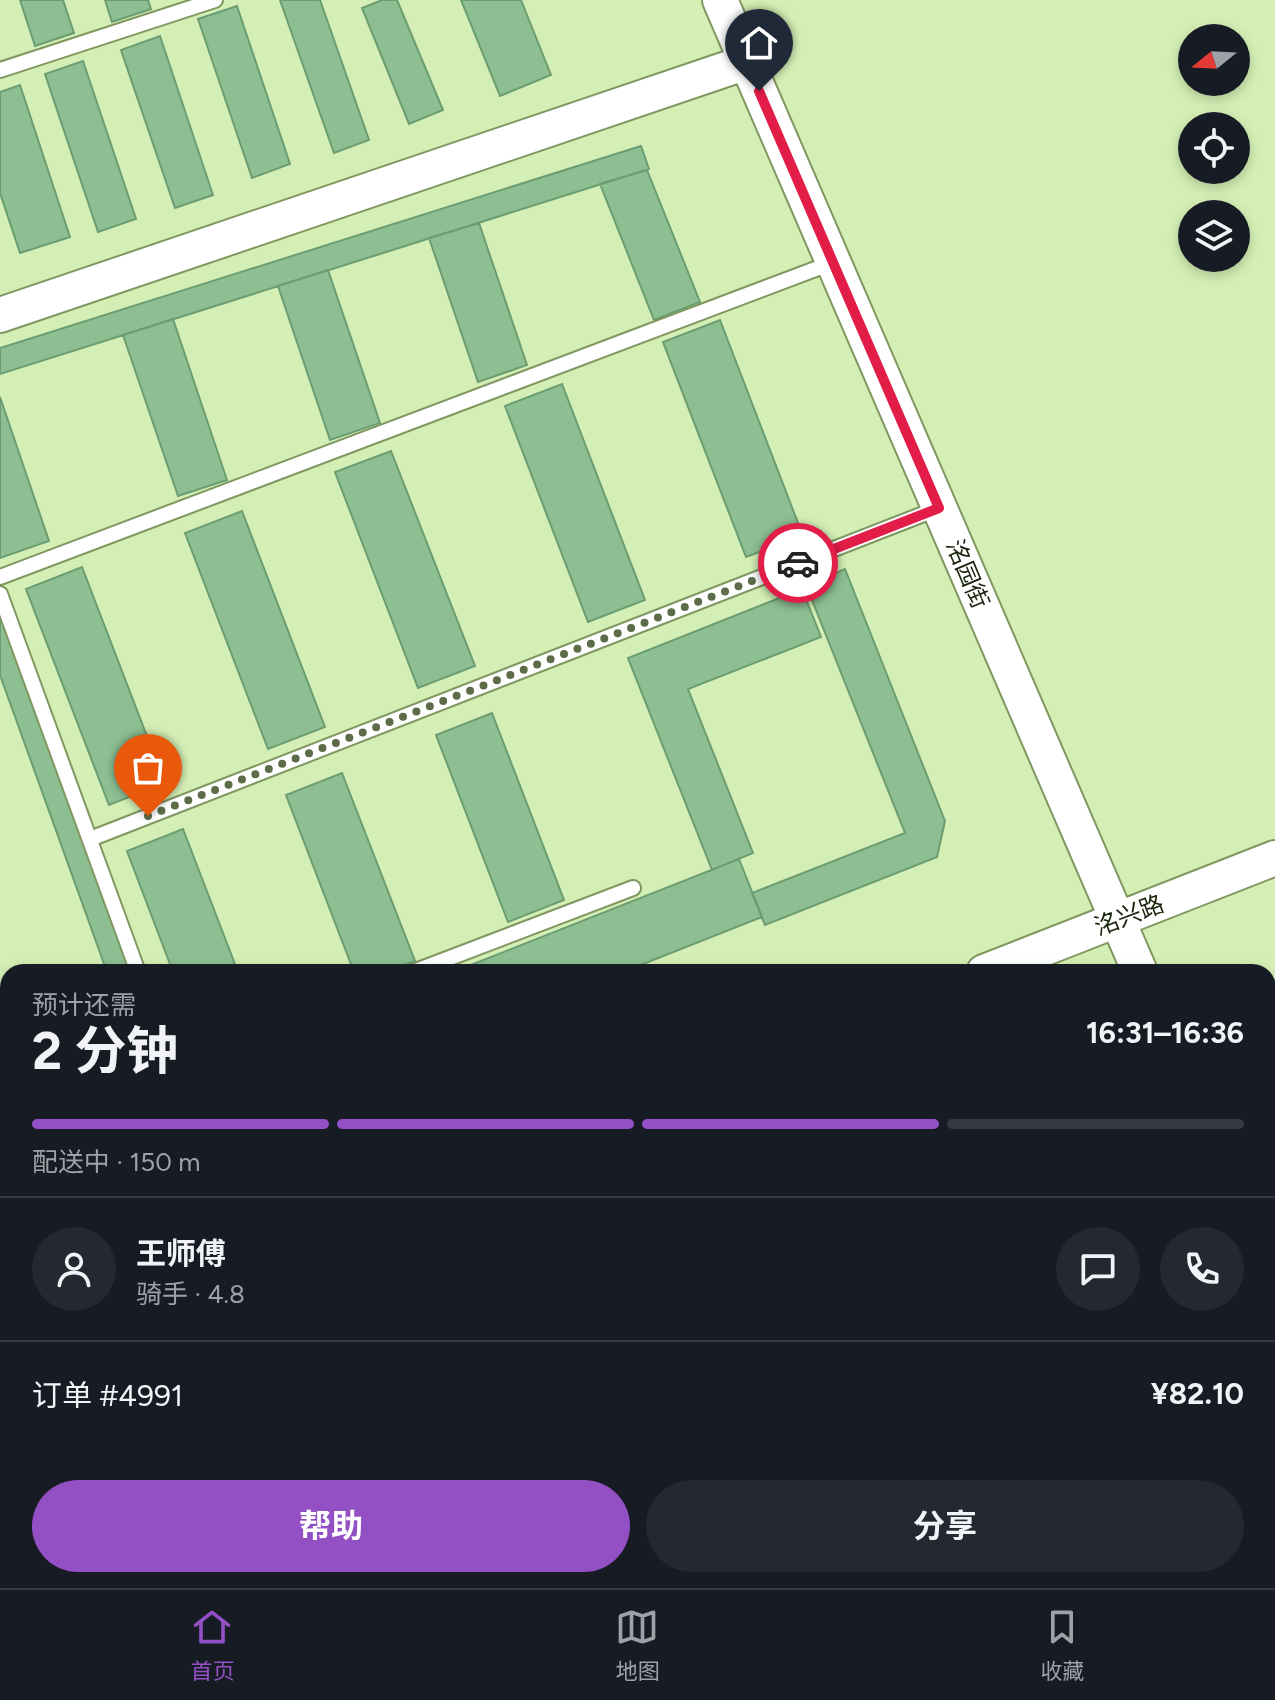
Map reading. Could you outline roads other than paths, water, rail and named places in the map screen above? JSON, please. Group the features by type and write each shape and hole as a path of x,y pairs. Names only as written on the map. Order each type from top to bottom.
{"street":[{"name":"洺园街","path":"720,0 1128,944"},
{"path":"0,315 747,62"},
{"name":"洺兴路","path":"1025,964 1128,944 1275,858"},
{"name":"洺兴路","path":"1071,964 1128,944 1275,883"}],"lane":[{"path":"0,70 215,0"},
{"path":"0,577 834,262"},
{"path":"90,839 939,508"},
{"path":"0,594 135,964"},
{"path":"434,964 633,888"}]}
